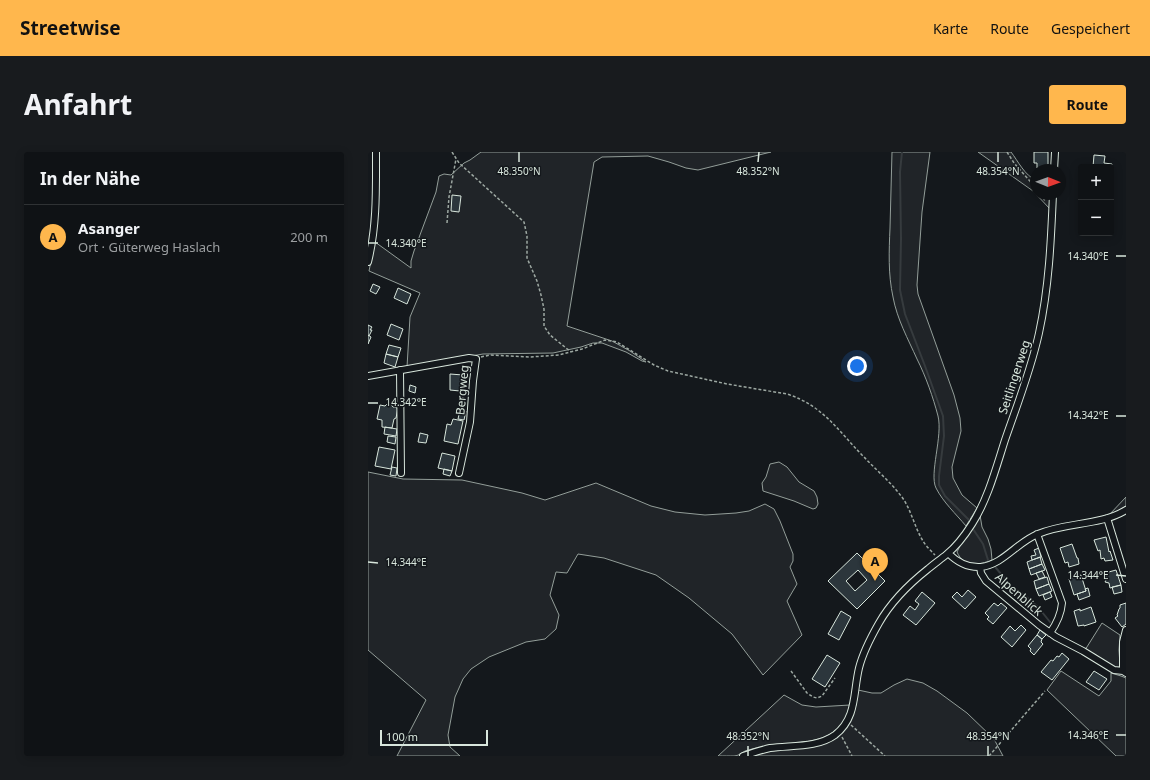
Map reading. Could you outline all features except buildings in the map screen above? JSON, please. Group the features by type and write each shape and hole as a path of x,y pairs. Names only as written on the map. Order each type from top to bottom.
{"street":[{"path":"368,262 375,220 376,152"},
{"path":"1054,164 1055,152"},
{"name":"Seitlingerweg","path":"839,732 851,713 859,668 864,653 880,621 888,609 912,582 957,544 972,524 984,498 1001,453 1035,352 1047,292 1052,200"},
{"name":"Bergweg","path":"368,376 469,358 476,359 470,422 459,473"},
{"path":"400,370 401,473"},
{"name":"Alpenblick","path":"948,553 953,559 969,566 980,567 990,565 1000,560 1028,538 1037,534 1058,527 1115,516 1126,510"},
{"path":"1107,518 1126,579"},
{"name":"Alpenblick","path":"1037,534 1062,603 1062,611 1057,623 1050,633"},
{"name":"Alpenblick","path":"980,567 981,573 986,581 1050,633 1114,670 1125,672 1123,642 1126,630"},
{"path":"744,756 769,749 814,744 824,741 839,732"}],"path":[{"path":"452,152 459,163 524,222 527,236 527,258 537,281 541,295 544,309 544,326 550,335 571,352"},
{"path":"1007,152 1014,163 1030,181"},
{"path":"448,223 449,197 456,159"},
{"path":"1045,200 1048,204 1052,204"},
{"path":"476,359 490,355 541,357 559,355 605,340 617,342 654,365 668,371 788,394 806,401 826,416 897,491 907,505 924,542 940,559"},
{"path":"791,671 807,693 817,698 822,696 835,678"},
{"path":"989,756 1045,691"},
{"path":"847,721 885,756"},
{"path":"839,732 852,756"}],"shaded area":[{"path":"481,152 771,152 698,170 686,168 648,156 602,157 594,162 567,326 612,341 646,362 626,352 602,343 593,343 553,353 483,354 407,367 410,317 420,293 369,271 375,242 411,268 411,261 414,251 436,192 439,176 444,174 451,175 464,163"},
{"path":"892,152 930,152 922,212 917,285 918,294 954,395 960,418 961,431 952,467 953,478 962,495 977,508 966,526 946,503 936,488 934,482 939,434 938,416 932,394 900,321 893,297 889,262"},
{"path":"978,152 1011,152 1030,176 1030,189"},
{"path":"1042,200 1051,200 1050,209"},
{"path":"779,462 787,467 799,482 814,491 818,504 816,508 813,509 763,491 762,483 766,477 770,464"},
{"path":"368,472 403,479 462,480 522,493 545,500 596,483 651,506 675,512 705,515 749,511 765,504 774,509 793,554 793,561 790,567 797,584 787,601 802,635 763,675 732,634 689,598 656,575 604,558 578,554 567,573 556,572 550,595 559,615 556,629 545,639 526,642 489,657 471,669 463,679 455,697 448,735 450,747 460,756 397,756 426,700 368,650"},
{"path":"1126,497 1126,506 1109,515"},
{"path":"980,515 982,527 991,549 992,560 972,564 964,561 957,552"},
{"path":"1102,623 1120,635 1119,667 1113,668 1085,650"},
{"path":"1061,671 1099,696 1111,681 1111,673 1126,678 1126,756 1116,756 1047,690"},
{"path":"907,679 923,683 937,691 967,713 994,739 1003,756 749,756 775,750 821,745 832,740 843,732 852,718 858,690 881,693"},
{"path":"784,695 802,705 816,707 850,705 845,719 837,729 827,736 816,740 754,749 745,751 735,756 718,756"}],"waterway":[{"path":"902,152 900,172 900,290 905,314 943,416 944,436 939,485 945,496 969,520"},
{"path":"973,529 983,544 988,560"},
{"path":"996,568 1011,586 1038,607 1050,622"}],"place":[{"name":"Asanger","path":"875,581"}]}
